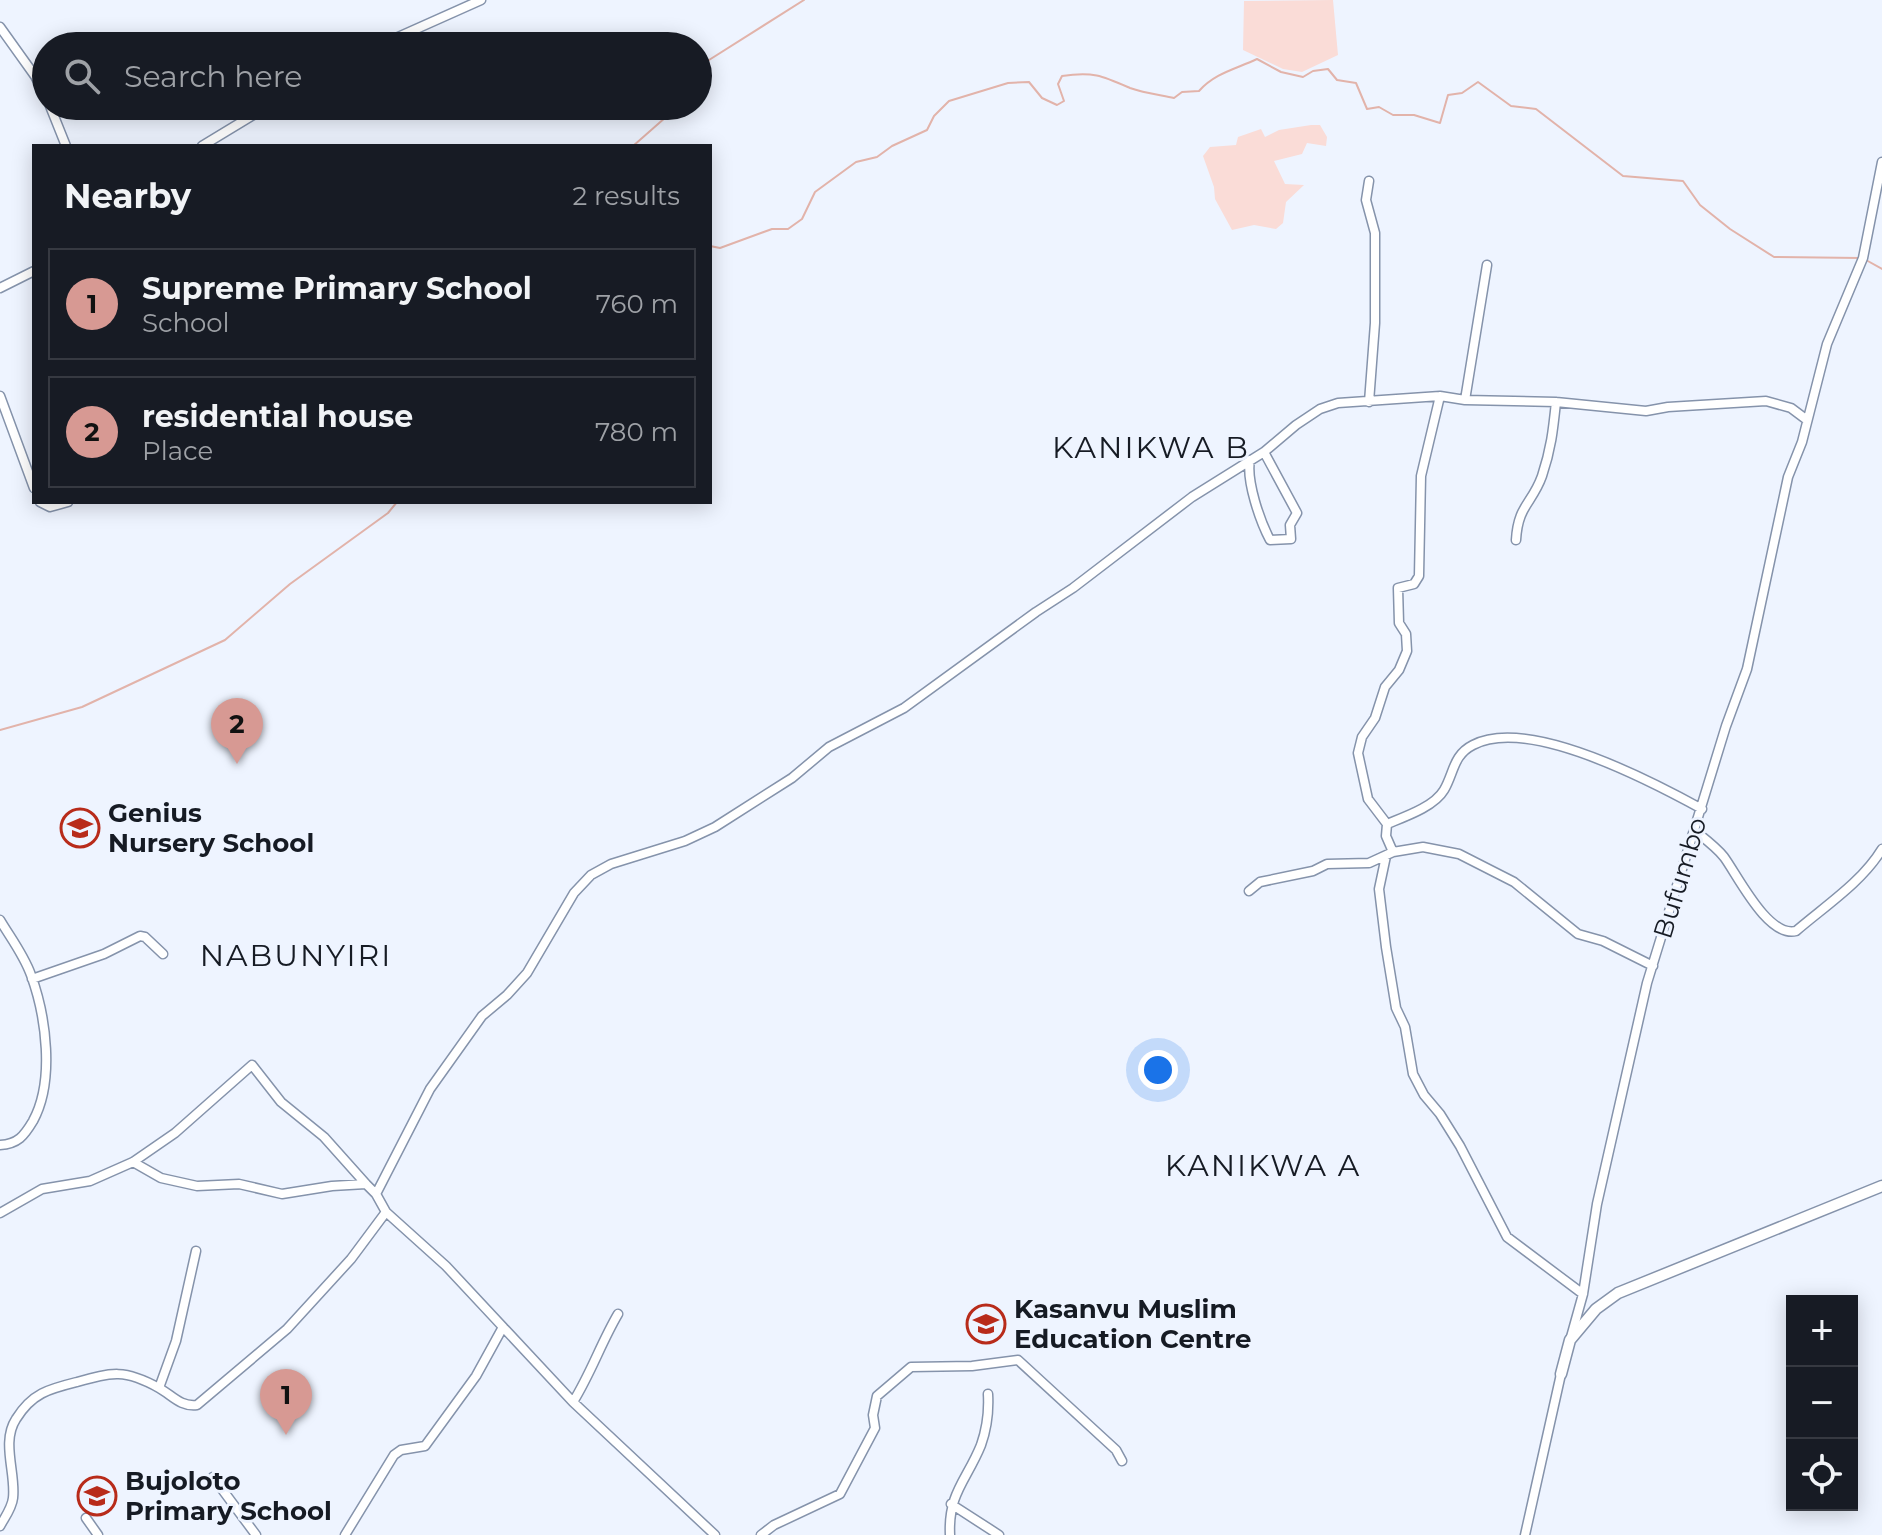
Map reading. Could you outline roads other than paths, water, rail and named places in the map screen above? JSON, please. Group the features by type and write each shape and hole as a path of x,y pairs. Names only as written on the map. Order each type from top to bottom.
{"street":[{"path":"409,32 481,0"},
{"path":"0,27 32,72"},
{"path":"56,120 65,144"},
{"path":"205,144 245,120"},
{"name":"Bufumbo","path":"1570,1340 1583,1294 1597,1204 1653,966 1733,705 1747,669 1788,477 1802,442 1827,344 1863,258 1882,162"},
{"path":"1369,181 1366,200 1375,233 1374,355 1369,402"},
{"path":"1465,400 1487,265"},
{"path":"0,288 32,272"},
{"path":"0,396 32,483"},
{"path":"376,1194 430,1089 482,1016 527,973 574,893 591,875 611,864 685,841 715,827 792,778 829,747 904,708 1073,588 1192,497 1264,452 1320,409 1338,403 1440,396 1465,400 1556,402 1646,411 1766,401 1791,408 1807,420"},
{"path":"1440,396 1421,476 1419,576 1414,584 1398,588 1399,623 1406,634 1407,651 1399,670 1385,687 1375,718 1359,746 1368,799 1387,824 1389,854 1379,889 1384,933 1396,1008 1405,1027 1413,1074 1424,1095 1460,1146 1507,1237 1583,1294"},
{"path":"1516,540 1521,514 1541,479 1553,441 1556,402"},
{"path":"1250,460 1248,471 1253,483 1255,509 1270,540 1291,539 1290,525 1297,513 1264,452"},
{"path":"1387,824 1428,804 1443,792 1456,758 1472,745 1518,737 1597,757 1702,809"},
{"path":"1695,831 1722,855 1765,915 1791,933 1849,886 1871,865 1882,849"},
{"path":"1249,891 1260,882 1313,871 1327,864 1369,863 1389,854 1423,847 1459,854 1514,882 1578,934 1603,941 1653,966"},
{"path":"0,920 32,979 43,1035 46,1085 37,1113 24,1136 15,1143 0,1145"},
{"path":"32,979 104,954 140,936 163,954"},
{"path":"0,1213 42,1189 90,1181 133,1162 175,1133 252,1065 281,1102 324,1137 376,1194 386,1212 446,1266 573,1402 715,1535"},
{"path":"133,1162 161,1178 197,1186 239,1184 282,1194 366,1184"},
{"path":"1525,1535 1570,1340 1596,1309 1618,1293 1882,1186"},
{"path":"0,1526 13,1498 10,1460 13,1425 40,1394 53,1386 106,1373 128,1375 159,1388 186,1405 197,1405 303,1313 351,1259 386,1212"},
{"path":"159,1388 176,1341 196,1251"},
{"path":"573,1402 588,1378 601,1342 618,1314"},
{"path":"345,1535 394,1455 401,1450 425,1446 446,1420 476,1376 503,1327"},
{"path":"761,1535 774,1525 840,1494 875,1428 873,1415 877,1396 911,1367 972,1366 1018,1360 1116,1450 1122,1461"},
{"path":"950,1535 951,1504 961,1479 982,1443 987,1423 988,1394"},
{"path":"213,1477 256,1535"},
{"path":"951,1504 999,1535"},
{"path":"86,1518 98,1535"}],"waterway":[{"path":"712,58 804,0"},
{"path":"712,246 720,248 772,229 788,229 802,219 815,192 856,162 877,157 892,146 927,130 934,116 949,101 1008,83 1029,82 1042,98 1057,105 1064,101 1058,84 1062,76 1082,74 1174,98 1182,92 1199,91 1219,76 1257,59 1281,72 1303,77 1313,71 1328,69 1337,80 1356,83 1367,109 1379,107 1393,115 1414,115 1440,123 1448,95 1462,93 1478,82 1511,106 1536,109 1623,176 1683,181 1700,205 1774,257 1860,258"},
{"path":"635,144 663,120"},
{"path":"1866,260 1882,269"},
{"path":"0,730 82,707 225,640 290,584 388,513 395,504"}],"place":[{"name":"residential house","path":"237,764"},
{"name":"Genius Nursery School","path":"80,828"},
{"name":"Kasanvu Muslim Education Centre","path":"986,1324"},
{"name":"Supreme Primary School","path":"286,1435"},
{"name":"Bujoloto Primary School","path":"97,1496"}],"district":[{"name":"KANIKWA B","path":"1151,447"},
{"name":"NABUNYIRI","path":"296,955"},
{"name":"KANIKWA A","path":"1263,1165"}]}
